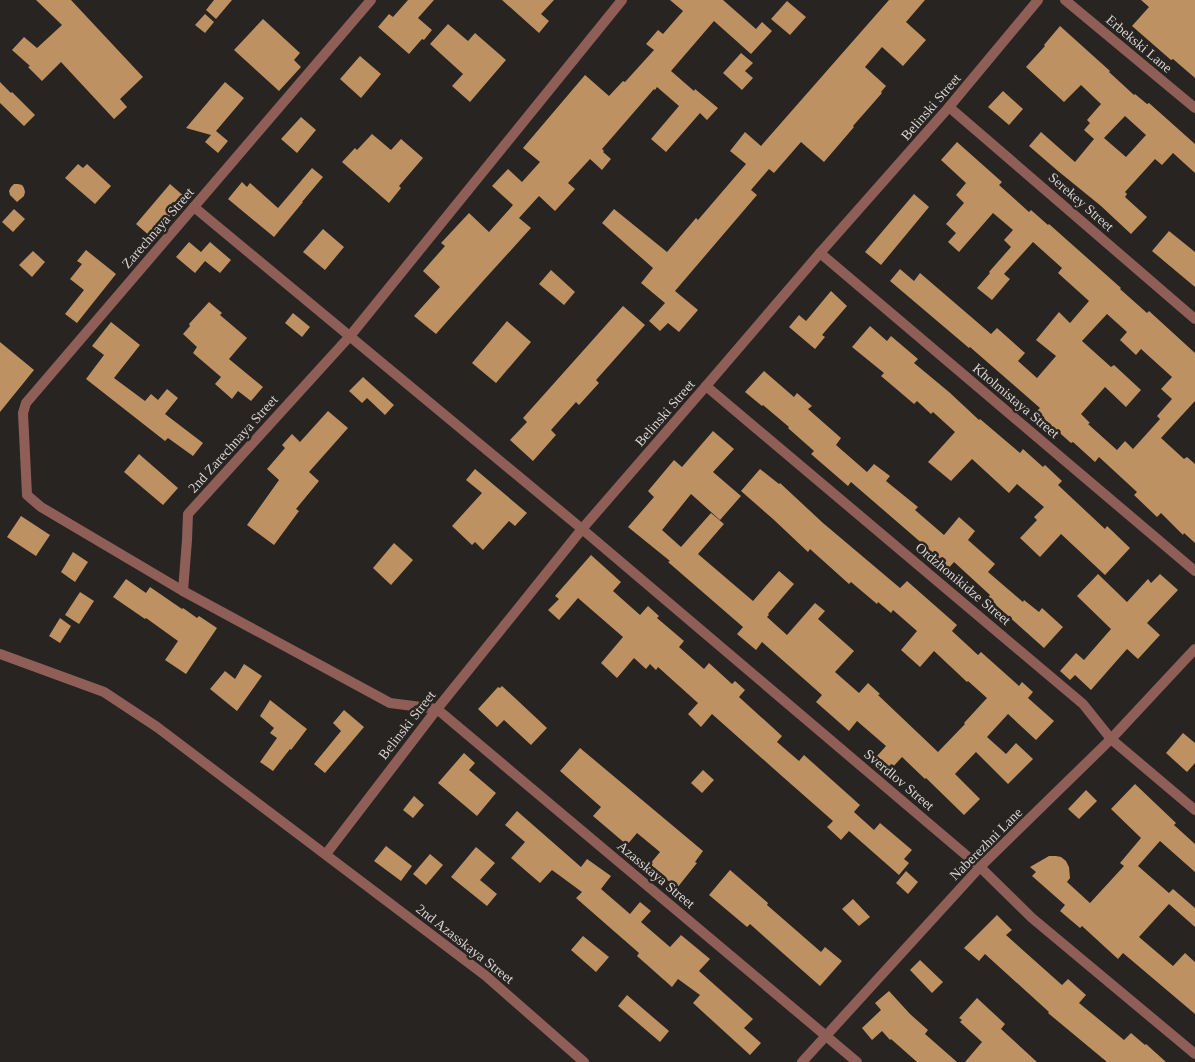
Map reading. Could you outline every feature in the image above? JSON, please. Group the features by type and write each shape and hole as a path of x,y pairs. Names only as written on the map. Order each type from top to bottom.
{"street":[{"name":"Zarechnaya Street","path":"182,591 41,507 27,495 23,414 26,403 371,0"},
{"path":"350,336 622,0"},
{"name":"Belinski Street","path":"326,854 436,709 582,529 820,253 949,107 1038,0"},
{"name":"Erbekski Lane","path":"1065,0 1195,108"},
{"name":"Serekey Street","path":"949,107 1195,319"},
{"name":"Sverdlov Street","path":"194,207 582,529 980,867 1032,918 1195,1054"},
{"name":"Kholmistaya Street","path":"820,253 1195,571"},
{"name":"2nd Zarechnaya Street","path":"182,591 188,514 350,336"},
{"name":"Ordzhonikidze Street","path":"706,386 1083,704 1111,739 1195,810"},
{"path":"182,591 390,703 436,709"},
{"name":"Naberezhni Lane","path":"802,1062 980,867 1111,739 1195,649"},
{"name":"2nd Azasskaya Street","path":"0,654 104,692 157,727 486,976 584,1062"},
{"name":"Azasskaya Street","path":"436,709 857,1062"}],"building":[{"path":"36,0 71,0 143,77 120,99 127,107 114,119 61,62 42,81 28,67 30,66 12,50 24,37 37,48 62,25"},
{"path":"214,0 232,0 216,19 206,10"},
{"path":"408,0 434,0 418,18 432,30 409,54 378,27 389,14 393,17"},
{"path":"502,0 554,0 541,14 549,21 539,33"},
{"path":"670,0 723,0 756,29 762,22 772,31 751,54 714,21 671,71 718,108 707,120 700,113 666,152 651,139 679,106 657,87 654,89 602,149 611,159 602,170 590,159 568,183 575,189 555,211 539,196 519,218 531,228 436,334 414,316 440,287 423,271 445,246 441,243 469,213 489,232 513,205 492,186 508,169 522,182 540,162 523,148 585,75 609,96 623,81 625,82 654,50 646,44 658,30 663,34 683,11"},
{"path":"889,0 925,0 906,22 926,40 903,66 882,47 865,67 886,86 824,162 801,142 774,173 769,169 751,190 757,195 675,291 698,310 679,332 668,323 660,331 649,321 665,303 641,283 653,268 602,223 614,209 667,252 696,218 698,220 746,164 730,151 745,132 761,146"},
{"path":"1141,0 1195,0 1195,78 1132,26 1149,7"},
{"path":"787,1 806,17 790,35 771,19"},
{"path":"205,14 214,22 205,33 195,25"},
{"path":"263,19 300,53 294,60 301,67 279,91 234,50"},
{"path":"448,24 468,41 475,33 506,60 470,102 452,86 463,74 430,44"},
{"path":"1060,26 1134,95 1147,104 1149,103 1195,144 1195,173 1173,153 1162,165 1155,159 1125,192 1127,194 1125,197 1147,217 1131,234 1101,206 1029,146 1041,132 1075,162 1094,139 1084,130 1090,123 1087,120 1101,104 1081,85 1064,102 1026,67","holes":["1125,116 1146,135 1126,157 1104,138"]},
{"path":"741,53 753,63 745,71 753,78 742,90 723,73"},
{"path":"360,56 381,74 361,98 340,79"},
{"path":"0,82 35,115 24,126 0,103"},
{"path":"225,82 244,98 216,131 228,141 218,153 205,142 211,135 186,128"},
{"path":"1003,91 1023,109 1009,125 988,107"},
{"path":"301,117 316,130 297,153 281,139"},
{"path":"372,134 391,150 401,139 423,158 399,186 401,188 389,203 342,162"},
{"path":"957,142 1002,182 999,185 1029,212 1031,210 1049,224 1147,313 1149,311 1195,353 1195,401 1161,438 1184,459 1187,457 1195,464 1195,543 1184,533 1183,535 1161,513 1157,517 1134,495 1137,492 1099,457 1095,462 1073,442 1071,443 1036,412 1040,408 890,281 900,269 914,281 920,273 991,334 997,328 1025,353 1018,361 1037,378 1056,356 1036,340 1059,312 1070,323 1089,301 1058,273 1062,268 1033,242 1004,274 1010,279 992,300 977,288 1011,247 1004,240 1013,230 993,213 959,252 948,242 956,233 946,224 964,203 956,195 966,183 941,160","holes":["1107,314 1127,332 1120,340 1136,355 1141,349 1172,377 1161,389 1172,399 1157,416 1160,419 1133,449 1125,441 1117,450 1088,424 1090,423 1081,414 1105,387 1126,407 1141,390 1114,365 1111,367 1082,341"]},
{"path":"78,164 83,168 87,164 111,186 95,204 65,178"},
{"path":"312,168 323,177 274,237 228,199 242,182 247,187 250,183 278,208"},
{"path":"14,184 22,185 25,192 24,196 17,202 10,195 9,191"},
{"path":"170,184 186,198 151,237 136,224"},
{"path":"914,194 929,207 881,265 865,252"},
{"path":"14,209 25,219 13,232 2,222"},
{"path":"323,229 344,247 325,270 303,252"},
{"path":"1169,231 1195,252 1195,287 1152,251"},
{"path":"189,242 201,252 210,242 231,260 220,273 205,261 195,273 176,257"},
{"path":"86,250 116,274 77,323 65,314 84,290 70,279 82,264 77,261"},
{"path":"33,251 45,262 32,277 19,265"},
{"path":"551,270 575,292 564,305 539,284"},
{"path":"831,291 847,306 822,335 825,337 815,349 789,327 799,315 806,321"},
{"path":"209,302 222,313 220,315 247,338 229,359 263,387 251,401 238,391 232,399 215,384 221,377 193,353 197,347 183,334 190,326 189,324"},
{"path":"623,306 645,325 596,380 599,383 579,405 576,402 551,430 556,435 533,461 510,440 527,422 523,418"},
{"path":"293,313 310,327 302,337 285,323"},
{"path":"507,321 531,342 496,383 472,363"},
{"path":"111,322 140,345 114,378 145,401 151,394 158,400 167,389 178,398 165,414 203,443 193,456 168,438 165,441 86,379 104,355 92,346"},
{"path":"870,326 887,341 891,336 918,359 914,363 1020,453 1023,449 1043,467 1045,465 1062,481 1058,485 1105,529 1107,526 1130,548 1105,575 1061,534 1040,557 1020,538 1037,520 1034,517 1044,507 1017,484 1009,493 972,459 951,481 928,462 955,432 933,412 931,414 917,401 914,404 881,376 884,373 852,347"},
{"path":"0,342 34,370 0,412"},
{"path":"764,371 794,397 797,393 812,406 808,409 841,438 836,445 867,472 874,464 890,476 886,481 918,507 915,510 944,535 959,517 975,531 968,540 995,564 988,572 1023,602 1024,600 1039,612 1042,608 1063,627 1044,648 988,598 990,595 954,562 946,571 935,562 939,558 851,482 848,486 811,454 814,451 789,427 745,392"},
{"path":"363,377 394,405 385,415 367,398 362,403 349,391"},
{"path":"328,411 348,428 309,472 319,481 296,509 299,511 274,545 247,525 279,480 267,469 285,448 282,445 292,434 300,442"},
{"path":"713,431 734,449 713,472 741,496 720,520 691,494 662,530 681,547 711,513 724,524 698,554 753,601 779,571 794,584 767,617 787,635 815,603 825,611 818,619 854,651 835,672 859,693 868,683 880,694 878,695 938,752 987,698 934,651 920,667 901,650 917,631 893,610 891,613 851,582 849,584 810,549 808,552 741,491 760,469 780,483 823,523 900,588 907,581 957,625 952,631 978,655 981,652 1019,686 1022,682 1033,692 1028,698 1054,721 1036,740 1008,714 987,737 1006,754 1016,743 1033,759 1008,784 976,752 955,774 980,799 964,815 902,757 891,769 877,756 886,746 857,721 849,731 816,702 822,695 762,642 756,650 737,634 743,627 668,562 670,561 628,527 654,497 648,491 674,460 682,467"},
{"path":"139,454 178,488 163,505 124,472"},
{"path":"475,469 527,513 515,526 509,521 483,550 475,542 472,545 452,526 482,493 466,480"},
{"path":"21,516 50,535 36,556 7,537"},
{"path":"394,543 413,560 391,585 373,568"},
{"path":"73,552 88,562 75,582 61,572"},
{"path":"591,555 621,582 613,591 640,615 648,606 659,616 657,618 684,641 679,647 704,669 709,663 732,684 735,681 745,690 739,697 782,736 777,742 799,761 804,755 860,805 854,812 874,830 880,823 912,850 904,859 909,863 899,875 849,831 841,840 827,827 833,821 712,714 701,727 688,714 698,703 658,667 656,670 650,664 646,669 634,658 617,678 601,663 623,637 578,598 559,620 548,610 559,599 555,596"},
{"path":"1098,574 1127,602 1148,579 1151,583 1160,574 1178,590 1147,623 1160,635 1138,659 1127,649 1091,690 1075,675 1070,680 1060,671 1076,653 1084,660 1111,629 1077,596"},
{"path":"126,579 146,593 150,587 182,609 197,618 199,616 217,628 186,674 165,660 178,641 113,597"},
{"path":"80,592 94,601 79,624 65,615"},
{"path":"60,618 71,626 60,643 49,636"},
{"path":"244,664 262,676 237,711 210,689 225,671 235,679"},
{"path":"502,686 547,728 531,745 504,720 497,727 478,709 498,687"},
{"path":"270,700 307,729 273,771 260,762 277,738 270,733 274,728 260,716"},
{"path":"344,710 364,727 325,773 314,764 341,731 333,723"},
{"path":"1183,733 1195,743 1195,763 1187,772 1166,753"},
{"path":"580,748 703,851 695,862 697,863 677,888 650,864 660,852 637,833 627,845 593,816 601,807 560,771"},
{"path":"464,753 475,763 469,770 496,793 477,816 438,783"},
{"path":"703,770 714,780 702,793 691,783"},
{"path":"1135,784 1195,844 1195,872 1160,841 1138,866 1169,893 1173,889 1195,908 1195,927 1169,904 1139,937 1173,966 1185,953 1195,962 1195,1014 1123,953 1118,959 1082,926 1080,928 1060,911 1065,905 1032,876 1036,872 1030,867 1049,856 1061,857 1069,867 1070,878 1067,882 1090,903 1124,866 1120,863 1141,838 1111,809"},
{"path":"1086,790 1097,801 1079,819 1068,809"},
{"path":"414,796 424,805 413,818 403,810"},
{"path":"517,811 581,867 587,859 611,876 601,889 630,914 640,902 651,911 641,922 670,947 681,935 710,959 699,971 753,1019 744,1028 761,1043 750,1055 693,1003 700,995 678,979 672,987 637,956 639,953 576,898 582,892 552,870 540,883 511,858 525,842 505,825"},
{"path":"386,846 412,866 401,881 374,861"},
{"path":"476,847 495,863 480,880 497,894 487,906 451,877"},
{"path":"430,854 443,865 426,885 413,874"},
{"path":"730,870 821,952 825,947 842,961 820,986 750,924 747,927 709,895"},
{"path":"906,871 918,882 908,894 896,883"},
{"path":"853,899 870,917 859,926 842,909"},
{"path":"997,915 1012,930 1006,935 1062,985 1068,979 1086,995 1079,1003 1124,1040 1131,1033 1166,1062 1107,1062 1048,1013 985,954 979,961 964,948"},
{"path":"583,936 609,957 596,972 571,950"},
{"path":"920,960 943,982 932,993 910,970"},
{"path":"889,991 928,1030 925,1034 957,1062 917,1062 882,1031 872,1040 862,1028 881,1010 875,1003"},
{"path":"627,995 669,1031 660,1042 618,1006"},
{"path":"977,998 1005,1024 1001,1029 1037,1062 965,1062 982,1042 960,1022 962,1020 959,1018"}]}
